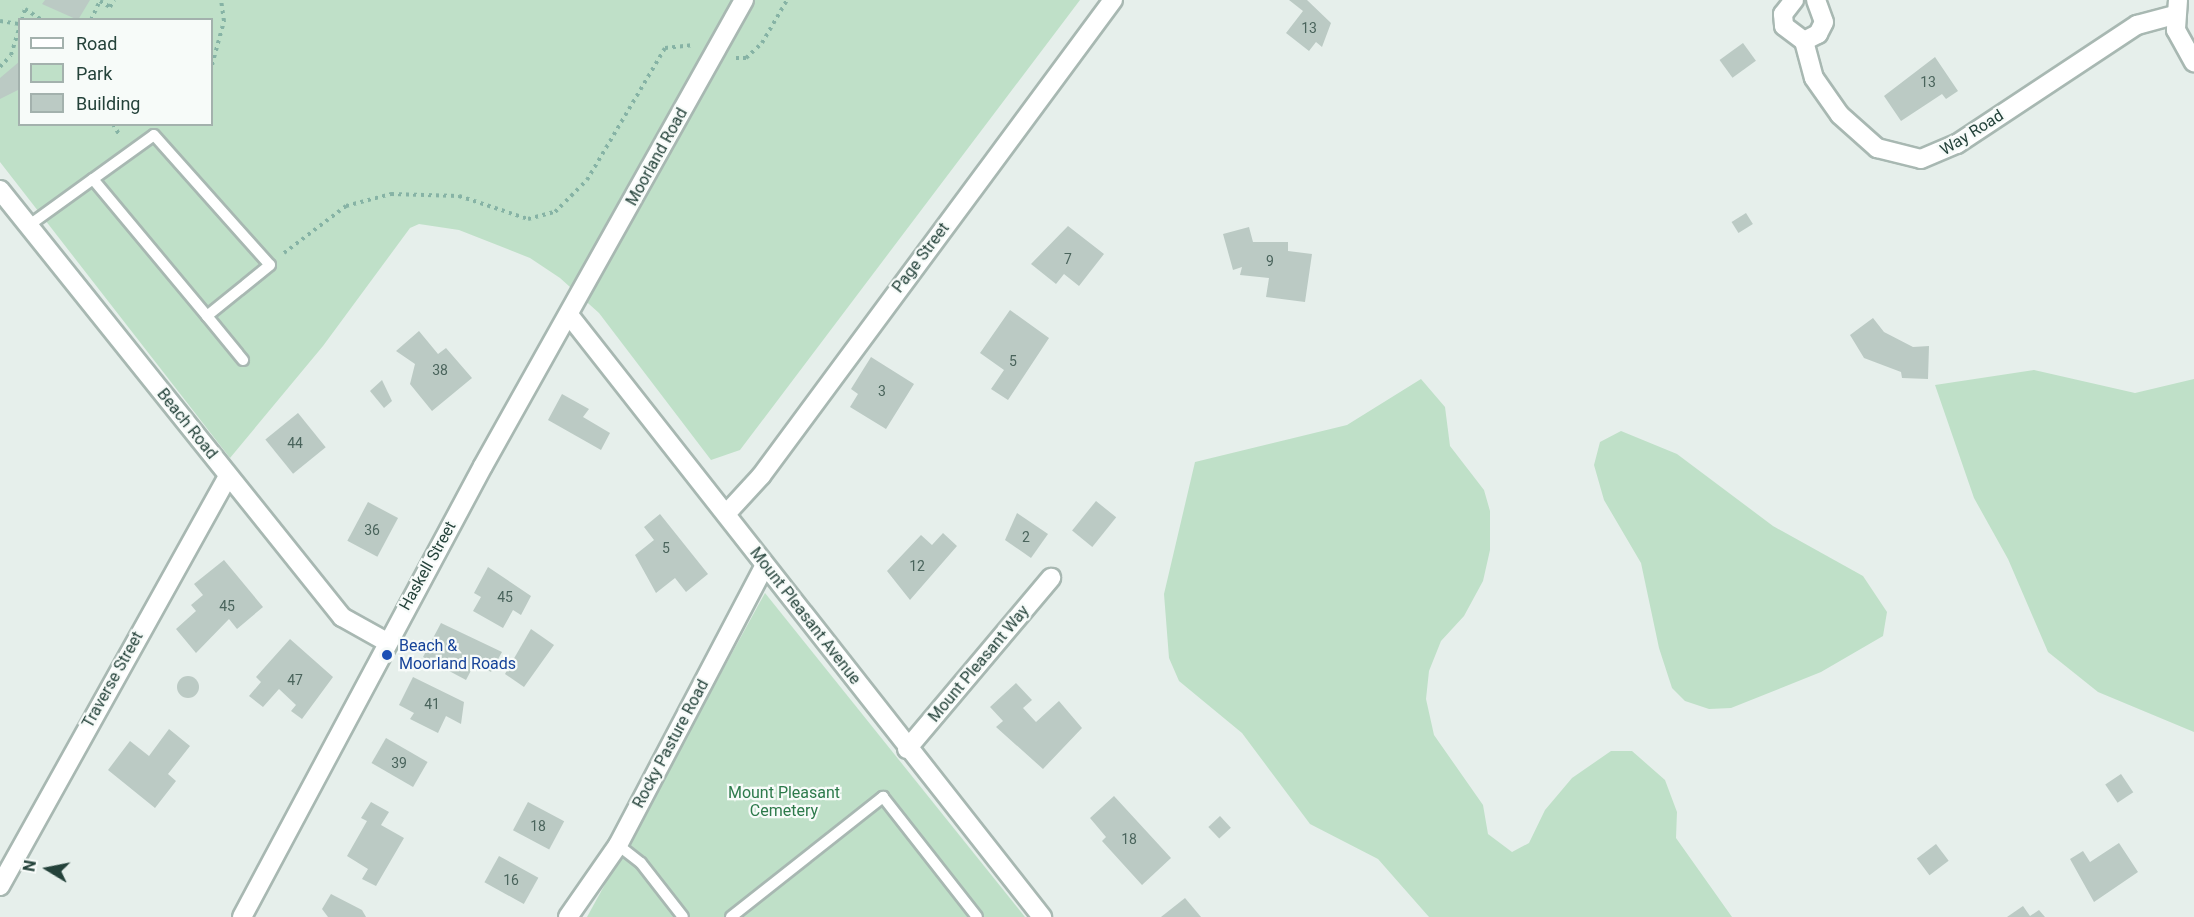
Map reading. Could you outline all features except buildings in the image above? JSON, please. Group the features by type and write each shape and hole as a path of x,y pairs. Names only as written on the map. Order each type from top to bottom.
{"street":[{"name":"Moorland Road","path":"569,315 744,0"},
{"name":"Page Street","path":"726,514 760,476 1113,0"},
{"path":"1794,0 1783,14 1784,26 1804,41 1818,34 1824,22 1816,0"},
{"name":"Way Road","path":"1804,41 1814,78 1840,115 1877,148 1922,159 1957,144 2137,25 2177,8 2179,39 2194,62"},
{"name":"Beach Road","path":"0,190 342,617 387,642"},
{"name":"Mount Pleasant Avenue","path":"569,315 907,749 1042,917"},
{"name":"Haskell Street","path":"242,917 387,642 569,315"},
{"name":"Traverse Street","path":"0,886 228,476"},
{"name":"Rocky Pasture Road","path":"568,917 618,845 765,565"},
{"name":"Mount Pleasant Way","path":"907,749 1051,578"}],"lane":[{"path":"28,226 154,135 270,265 207,316"},
{"path":"93,178 243,360"},
{"path":"731,917 883,797 976,917"},
{"path":"618,845 641,863 683,917"}],"path":[{"path":"91,18 100,1 110,7 114,0"},
{"path":"213,61 224,21 221,0"},
{"path":"270,265 346,206 391,194 459,196 528,219 555,212 587,180 665,48 677,43 746,58 766,37 786,0"},
{"path":"23,18 25,9 39,18"},
{"path":"0,21 18,25"},
{"path":"0,66 11,56 18,32"}],"green space":[{"path":"0,0 1080,0 740,450 711,460 599,313 560,278 530,258 459,230 419,224 410,228 323,346 230,458 0,162"},
{"path":"2034,370 2135,393 2194,379 2194,732 2098,692 2048,652 2008,559 1974,498 1935,385"},
{"path":"1421,379 1445,407 1450,446 1484,490 1490,511 1490,550 1483,581 1464,616 1441,641 1429,671 1426,699 1434,735 1483,805 1488,834 1512,852 1529,843 1545,810 1572,778 1611,751 1632,751 1665,780 1677,812 1676,838 1732,917 1429,917 1378,859 1310,824 1242,733 1179,681 1169,658 1164,594 1195,462 1347,425"},
{"path":"1621,431 1677,454 1773,526 1863,576 1887,612 1883,636 1821,672 1731,708 1709,709 1685,701 1672,688 1659,648 1641,563 1604,500 1594,465 1600,442"},
{"name":"Mount Pleasant Cemetery","path":"765,593 1025,917 587,917"}],"place":[{"name":"Beach & Moorland Roads","path":"387,655"}]}
